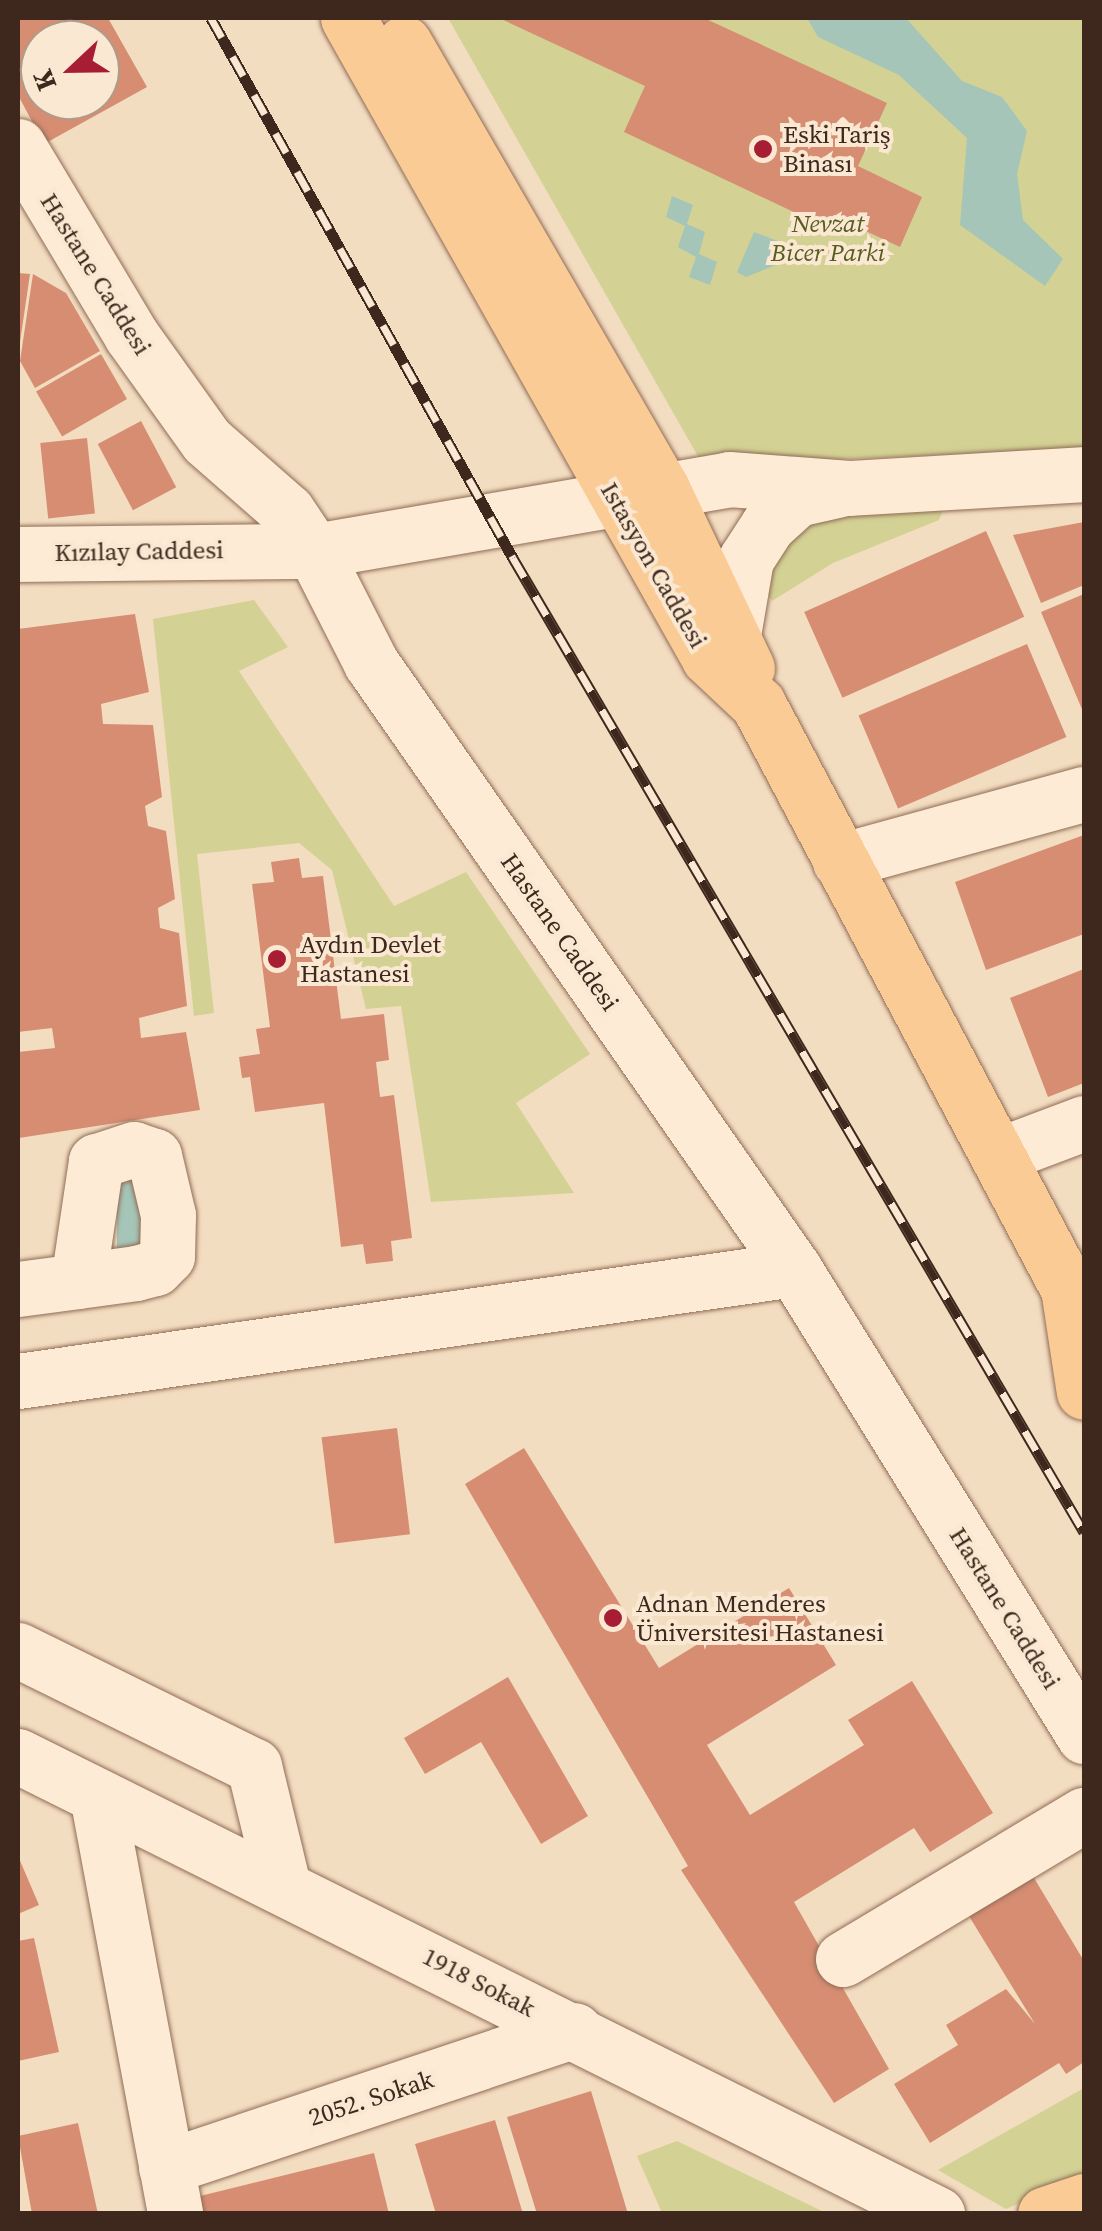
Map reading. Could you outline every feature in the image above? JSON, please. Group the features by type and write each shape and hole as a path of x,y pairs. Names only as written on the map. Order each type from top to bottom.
{"main road":[{"name":"Istasyon Caddesi","path":"348,18 630,508 709,658 758,704 1079,1303 1084,1392"},
{"path":"390,18 630,508 734,629 758,704"},
{"path":"1044,2214 1084,2201"}],"street":[{"name":"Hastane Caddesi","path":"18,146 44,236 207,440 372,663 794,1269 1084,1736"},
{"name":"Kızılay Caddesi","path":"18,554 275,531 395,538 630,508 1084,474"},
{"path":"734,629 746,559 823,493"},
{"path":"372,663 362,586 395,538"},
{"path":"840,862 1084,794"},
{"path":"999,1155 1084,1123"},
{"path":"18,1381 794,1269"},
{"path":"18,1290 78,1281"},
{"path":"18,1650 254,1766 283,1886"},
{"name":"1918 Sokak","path":"18,1756 98,1801 283,1886 938,2214"},
{"path":"98,1801 171,2190"},
{"path":"844,1958 1084,1815"},
{"name":"2052. Sokak","path":"171,2190 575,2030"}],"green space":[{"name":"Nevzat Bicer Parki","path":"448,18 1084,18 1084,449 703,465"},
{"path":"946,502 939,520 833,563 772,601 752,570 782,520"},
{"path":"254,600 288,647 239,671 394,906 466,872 590,1054 516,1103 574,1193 431,1202 401,1006 366,1009 332,870 299,843 197,854 214,1013 194,1016 153,619"},
{"path":"1084,2088 1084,2175 1006,2209 938,2170"},
{"path":"677,2141 826,2213 662,2213 637,2156"}],"shaded area":[{"path":"807,18 906,18 962,81 1002,97 1027,131 1017,174 1023,220 1063,259 1045,286 960,225 967,138 899,75 818,37"},
{"path":"672,196 693,205 687,224 705,232 699,254 717,262 710,285 689,277 696,257 678,247 685,226 666,217"},
{"path":"754,232 796,248 791,259 746,277 737,272"},
{"path":"133,1175 153,1238 117,1261 117,1176"}],"building":[{"path":"18,18 108,18 20,20 20,99"},
{"name":"Eski Tariş Binası","path":"499,18 704,18 887,103 858,166 922,197 900,247 840,219 834,231 624,132 645,86"},
{"path":"120,39 147,87 120,102"},
{"path":"31,120 87,120 44,144"},
{"path":"18,273 30,274 20,342 18,342"},
{"path":"33,274 66,293 100,351 35,388 20,361"},
{"path":"101,354 127,399 62,437 36,392"},
{"path":"141,421 176,487 133,510 98,444"},
{"path":"87,438 95,514 48,518 40,443"},
{"path":"1084,522 1084,585 1041,603 1013,535"},
{"path":"986,531 1024,617 842,698 804,612"},
{"path":"1084,594 1084,714 1041,612"},
{"path":"135,614 149,692 101,704 103,724 153,725 162,797 145,806 148,826 166,831 175,899 158,908 160,928 179,933 187,1006 139,1018 141,1038 186,1032 200,1110 19,1138 18,1052 55,1048 52,1028 18,1032 18,629"},
{"path":"1027,644 1066,737 898,808 859,716"},
{"path":"1084,835 1084,934 986,970 955,882"},
{"path":"299,858 302,878 323,876 341,1019 384,1014 389,1060 376,1062 380,1097 394,1095 412,1238 391,1241 393,1261 366,1264 363,1244 341,1247 324,1103 255,1112 250,1077 242,1078 239,1057 260,1054 256,1029 270,1027 252,884 274,882 271,862"},
{"path":"1084,969 1084,1083 1048,1097 1010,998"},
{"path":"397,1428 410,1534 335,1543 322,1437"},
{"path":"524,1448 659,1668 789,1588 836,1665 707,1745 750,1815 864,1745 848,1720 912,1681 993,1813 930,1852 914,1828 794,1902 889,2069 834,2103 681,1870 688,1866 465,1484"},
{"path":"508,1677 588,1816 541,1844 481,1742 425,1774 404,1738"},
{"path":"18,1856 39,1905 18,1914"},
{"path":"1025,1863 1084,1961 1084,2062 1066,2074 1059,2063 930,2143 894,2084 958,2045 946,2025 1006,1989 1035,2024 961,1903"},
{"path":"34,1938 59,2052 18,2061 18,1941"},
{"path":"591,2091 628,2214 537,2214 507,2117"},
{"path":"495,2120 523,2214 436,2214 415,2144"},
{"path":"78,2123 98,2214 32,2214 18,2136"},
{"path":"374,2153 389,2214 200,2214 196,2197"}],"railway":[{"path":"211,18 513,558 1084,1532"}],"place":[{"name":"Eski Tariş Binası","path":"763,149"},
{"name":"Aydın Devlet Hastanesi","path":"277,959"},
{"name":"Adnan Menderes Üniversitesi Hastanesi","path":"613,1618"}]}
